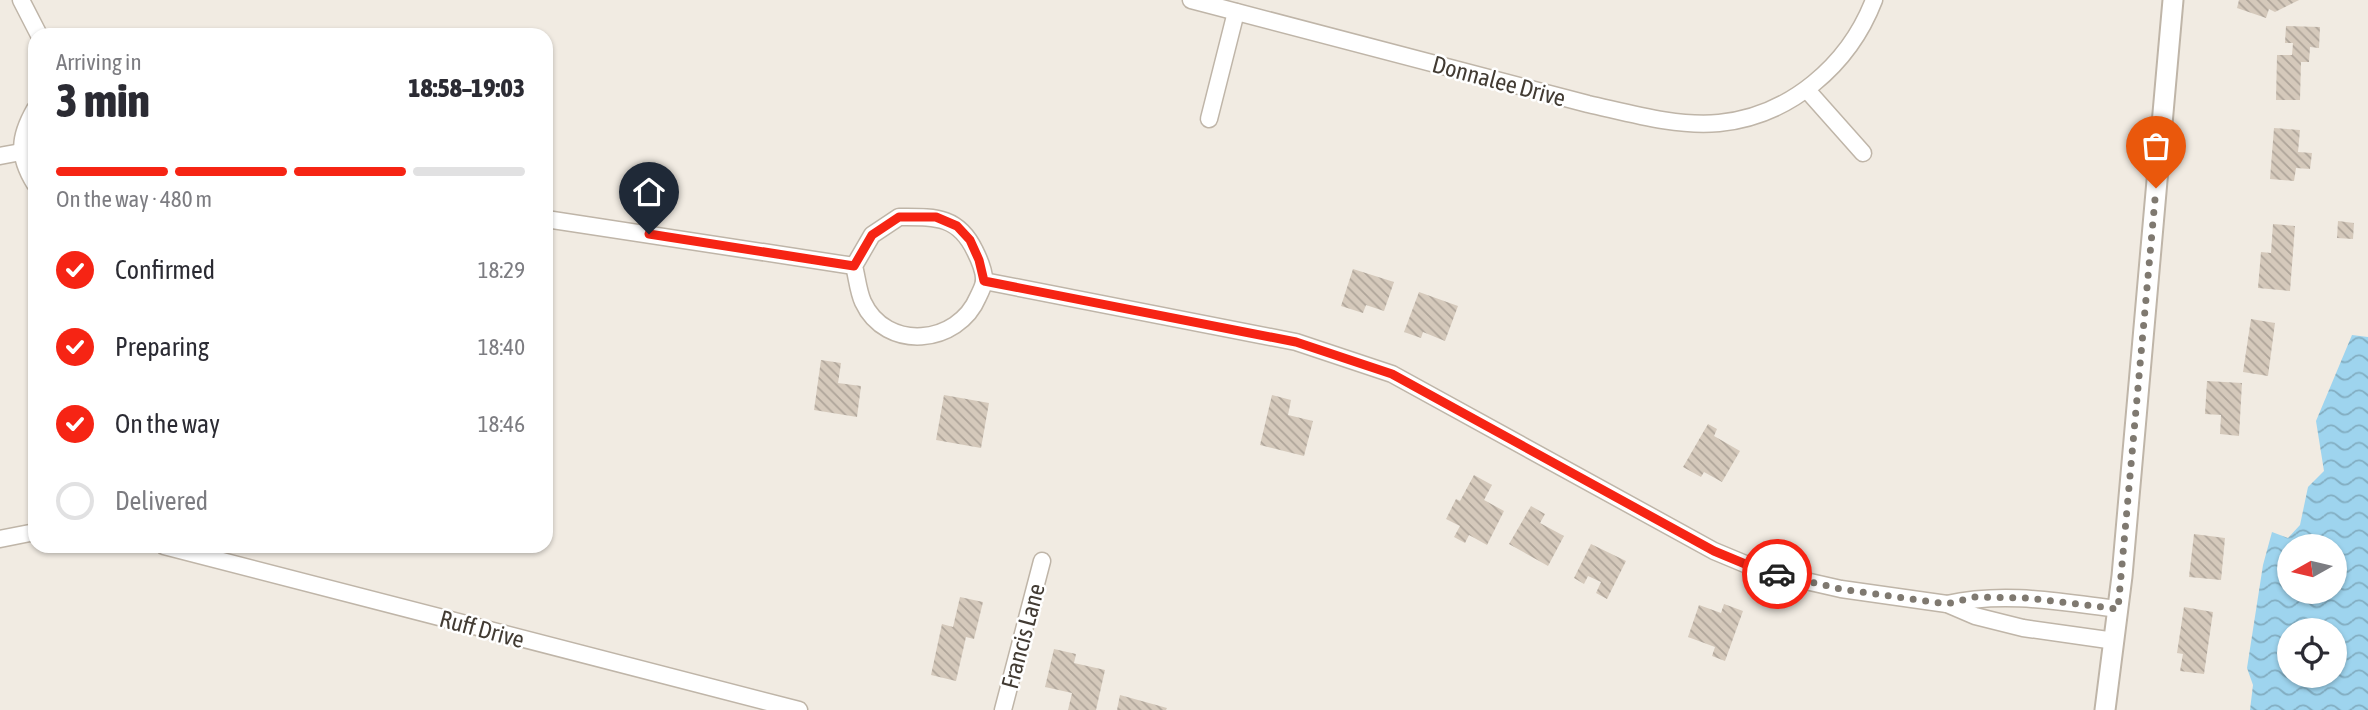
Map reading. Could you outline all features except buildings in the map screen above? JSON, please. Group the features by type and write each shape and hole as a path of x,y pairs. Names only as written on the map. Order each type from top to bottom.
{"street":[{"path":"21,0 35,28"},
{"name":"Donnalee Drive","path":"1191,0 1588,104 1645,117 1718,123 1768,111 1807,90 1847,50 1857,36 1874,0"},
{"path":"2105,710 2115,641 2173,0"},
{"path":"1209,119 1236,12"},
{"path":"1807,90 1863,153"},
{"path":"28,120 24,127 21,152 28,173"},
{"path":"0,156 21,152"},
{"path":"899,217 936,217 957,226 970,240 984,281 974,306 955,327 921,338 900,334 873,317 863,302 854,266 872,235 899,217"},
{"path":"553,220 854,266"},
{"path":"984,281 1296,342 1392,374 1714,551 1762,571 1841,589 1947,604 1975,616 2023,628 2115,641"},
{"path":"0,539 28,533"},
{"name":"Ruff Drive","path":"191,553 799,710"},
{"name":"Francis Lane","path":"1003,710 1042,561"},
{"path":"1947,604 1975,597 2027,598 2118,609"}],"water":[{"path":"2352,335 2368,337 2368,710 2250,710 2253,685 2247,668 2263,565 2272,532 2277,534 2277,604 2347,604 2347,534 2292,534 2300,525 2308,487 2324,471 2316,421"}],"way so far":[{"path":"1777,574 1841,589 1947,604 1975,597 2027,598 2118,609 2156,188"}],"route":[{"path":"649,234 854,266 872,235 899,217 936,217 957,226 970,240 984,281 1296,342 1392,374 1714,551 1762,571 1777,574"}]}
